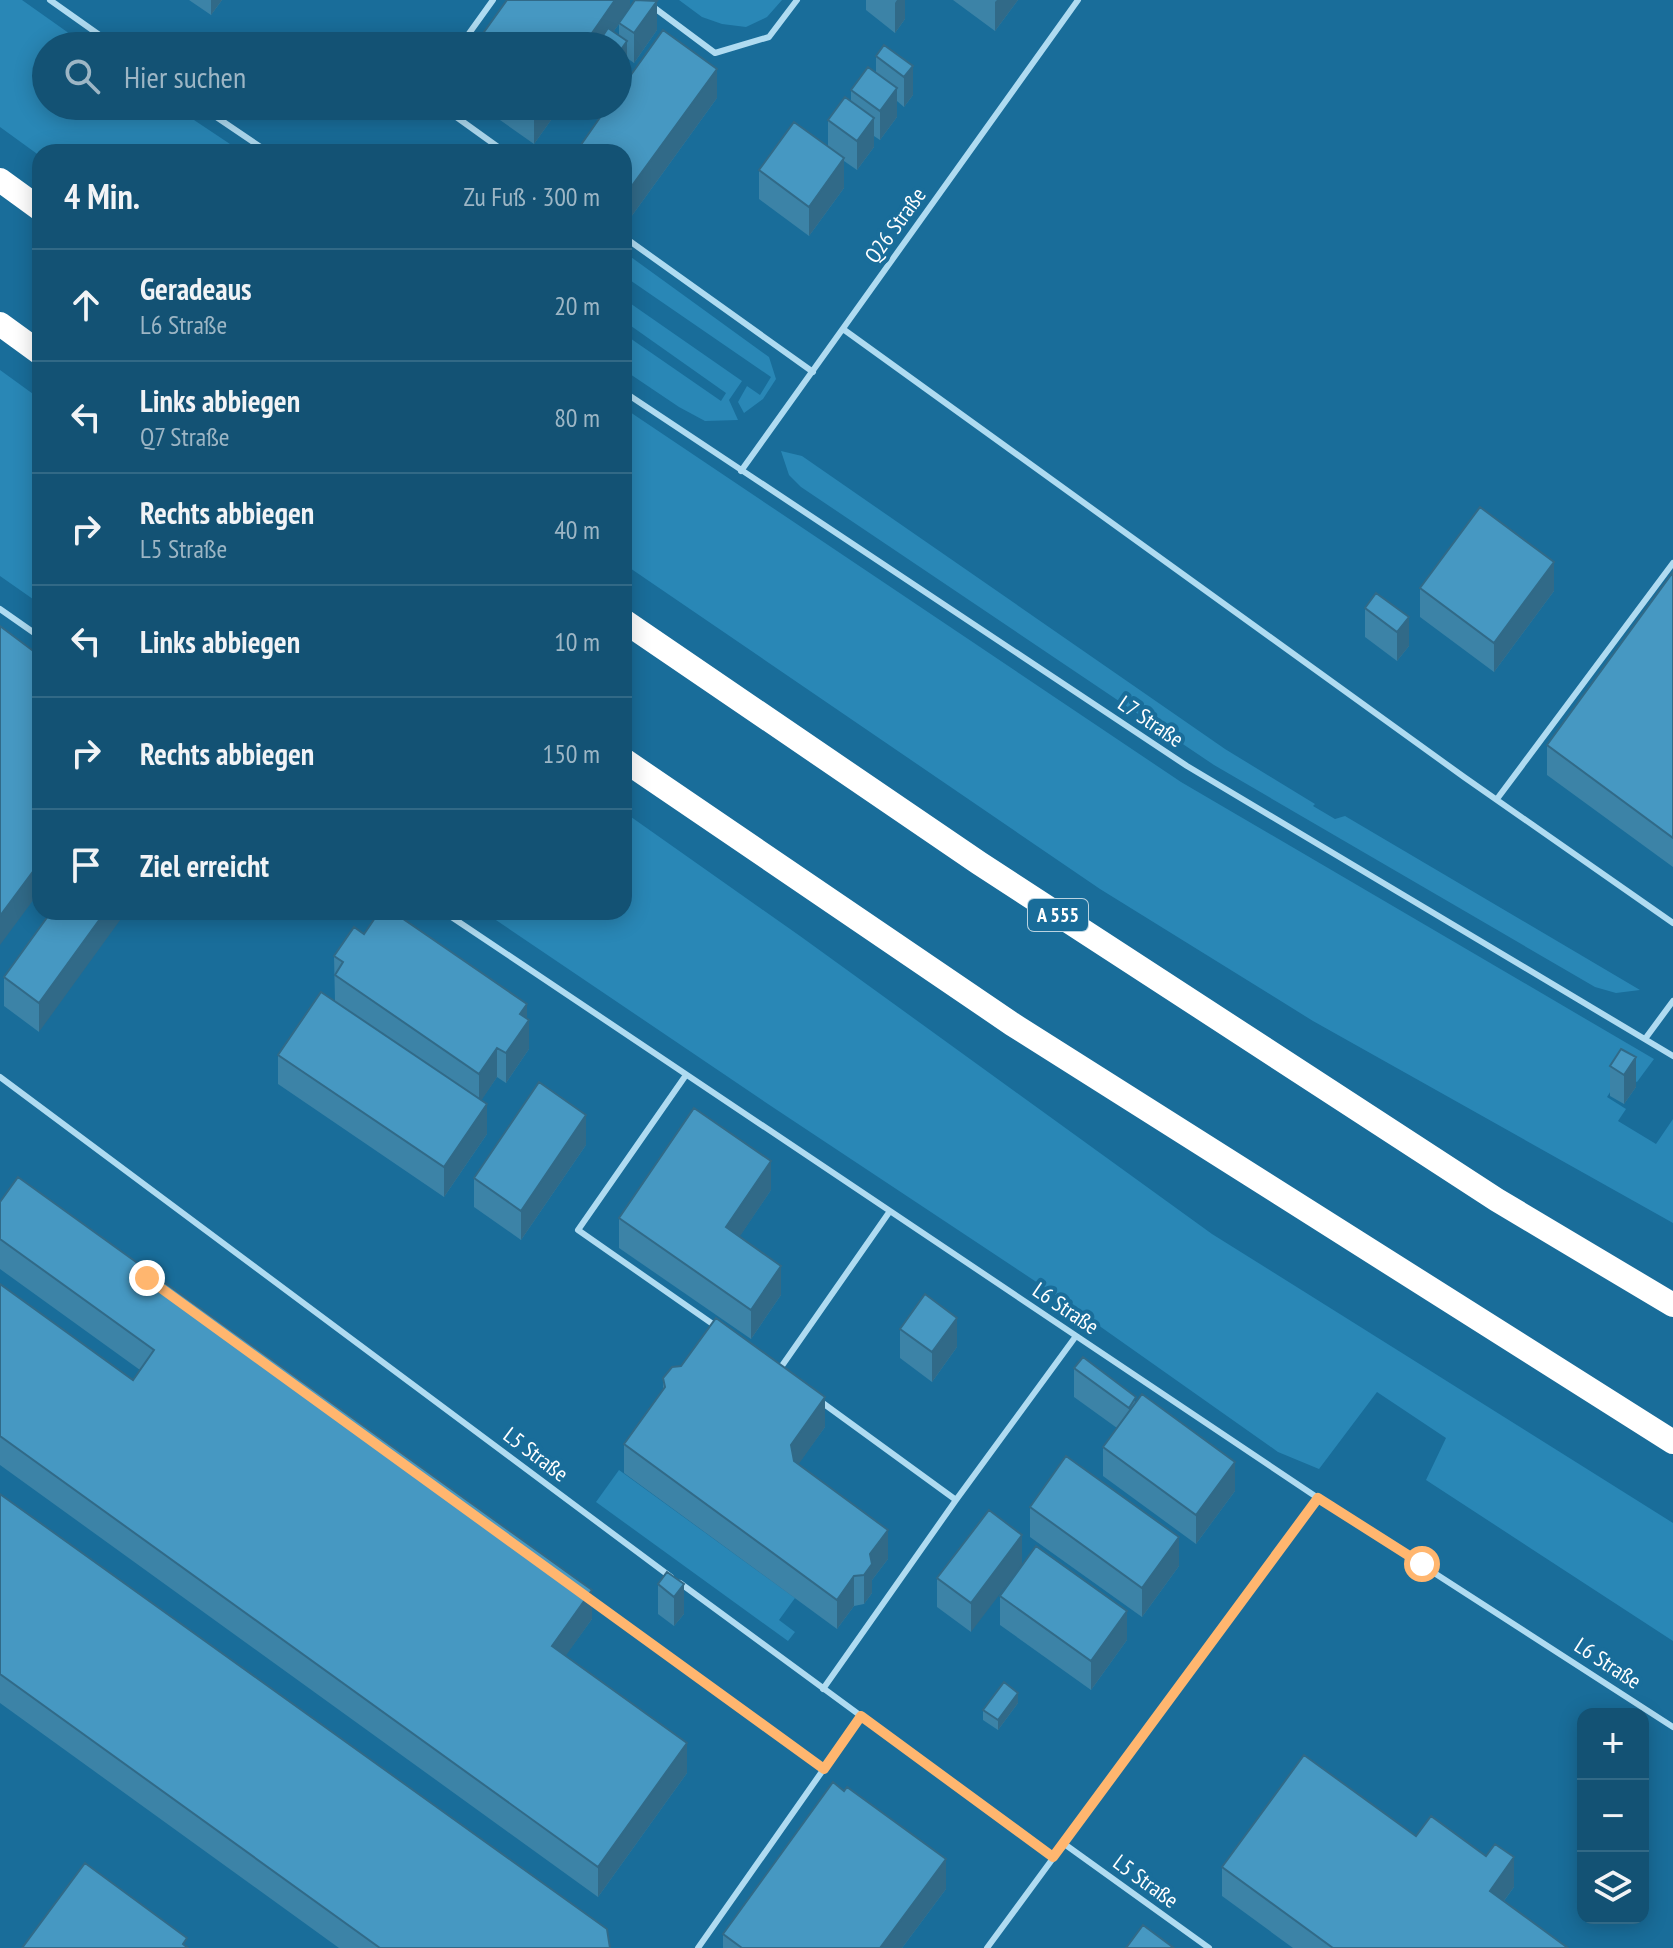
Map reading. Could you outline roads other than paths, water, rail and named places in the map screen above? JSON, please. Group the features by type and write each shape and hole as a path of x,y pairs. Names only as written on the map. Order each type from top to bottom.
{"highway":[{"path":"0,180 32,203"},
{"path":"0,324 32,347"},
{"name":"A 555","path":"632,626 979,863 1497,1200 1673,1305"},
{"path":"632,765 1012,1024 1673,1442"}],"lane":[{"path":"50,0 95,32"},
{"path":"470,32 493,0"},
{"path":"644,0 715,53 769,37 797,0"},
{"name":"Q26 Straße","path":"741,471 1078,0"},
{"path":"221,120 256,144"},
{"path":"460,120 494,144"},
{"path":"632,243 813,372"},
{"path":"843,329 1464,777 1673,923"},
{"name":"L7 Straße","path":"632,397 1187,766 1673,1056"},
{"path":"1497,799 1673,563"},
{"path":"0,609 32,631"},
{"name":"L6 Straße","path":"456,920 1318,1498 1673,1727"},
{"path":"1645,1039 1673,1001"},
{"path":"686,1075 578,1230 729,1335"},
{"name":"L5 Straße","path":"0,1077 1053,1857"},
{"path":"779,1370 890,1211"},
{"path":"823,1689 1076,1336"},
{"path":"766,1362 791,1379"},
{"path":"815,1397 956,1500"},
{"path":"987,1948 1318,1498"},
{"path":"579,1591 824,1769"},
{"path":"698,1948 861,1716"},
{"name":"L5 Straße","path":"1063,1843 1209,1948"}]}
